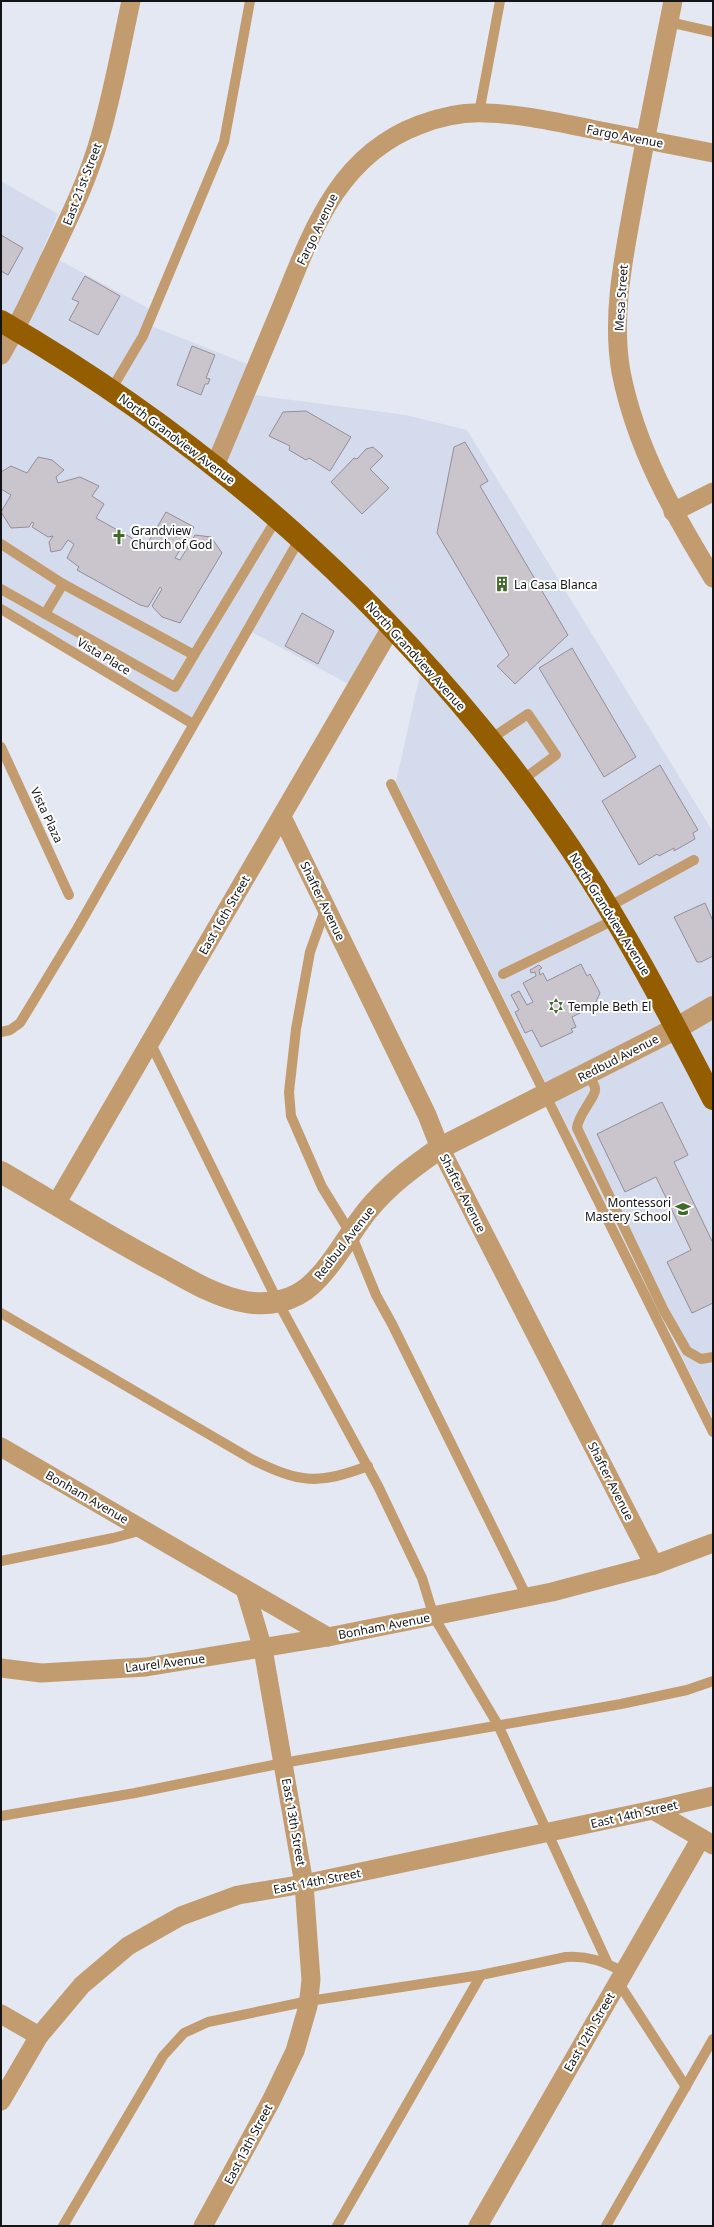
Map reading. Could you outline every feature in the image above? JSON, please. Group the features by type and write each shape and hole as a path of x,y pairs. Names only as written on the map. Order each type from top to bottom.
{"main road":[{"name":"North Grandview Avenue","path":"8,325 111,390 215,466 300,538 392,626 489,740 560,833 641,960 713,1099"}],"street":[{"name":"East 21st Street","path":"1,355 8,325 68,220 88,173 100,138 112,92 131,1"},
{"name":"Mesa Street","path":"673,1 645,140 623,262 618,310 618,340 621,371 629,407 645,454 673,512 713,578"},
{"name":"Fargo Avenue","path":"215,466 300,260 324,210 337,188 368,154 402,132 431,120 459,114 479,113 510,115 713,153"},
{"path":"673,512 713,492"},
{"name":"East 16th Street","path":"56,1204 392,626"},
{"name":"Shafter Avenue","path":"282,817 424,1108 440,1148 654,1565"},
{"name":"Redbud Avenue","path":"1,1172 144,1256 200,1286 246,1302 265,1304 278,1302 296,1295 310,1286 328,1267 367,1211 389,1187 410,1169 440,1148 677,1028 713,1007"},
{"name":"Bonham Avenue","path":"1,1448 328,1637 434,1617 527,1597 654,1565 713,1543"},
{"name":"East 13th Street","path":"203,2226 271,2101 295,2051 309,2001 310,1942 304,1884 263,1649 246,1589"},
{"name":"Laurel Avenue","path":"1,1668 41,1673 146,1667 263,1649 328,1637"},
{"name":"East 14th Street","path":"1,2101 39,2036 82,1985 128,1946 181,1916 238,1895 304,1884 654,1810 713,1796"},
{"path":"654,1810 707,1841"},
{"name":"East 12th Street","path":"478,2226 616,1972 707,1841"},
{"path":"1,2014 39,2036"}],"lane":[{"path":"111,390 143,336 224,142 250,1"},
{"path":"479,113 498,2"},
{"path":"669,22 713,32"},
{"path":"1,589 175,687 277,518"},
{"path":"1,1032 10,1030 20,1023 78,929 193,724 300,538"},
{"path":"1,544 63,584 194,655"},
{"path":"45,614 63,584"},
{"name":"Vista Place","path":"1,609 193,724"},
{"path":"489,740 528,714 556,755 521,781"},
{"name":"Vista Plaza","path":"1,747 69,895"},
{"path":"391,784 713,1432"},
{"path":"503,974 612,913 694,860"},
{"path":"326,908 310,952 296,1029 288,1092 291,1116 322,1187 351,1234 376,1294 527,1597"},
{"path":"150,1042 278,1302 368,1466 422,1578 434,1617 498,1725 546,1833 616,1972 686,2087"},
{"path":"587,1074 595,1087 594,1094 581,1112 577,1128 663,1308 687,1351 701,1358 713,1357"},
{"path":"1,1313 253,1460 284,1474 300,1479 323,1478 341,1476 368,1466"},
{"path":"1,1561 113,1538 143,1530"},
{"path":"1,1816 135,1793 283,1763 621,1704 688,1690 713,1681"},
{"path":"63,2226 155,2068 178,2038 191,2028 208,2022 309,2001 481,1975 579,1956 616,1972"},
{"path":"337,2226 481,1975"},
{"path":"606,2226 713,2040"}],"shaded area":[{"path":"1,181 58,214 42,251 150,309 146,324 255,367 247,394 406,415 467,430 713,832 713,1419 396,782 423,661 392,627 356,688 248,630 193,721 1,609"}],"building":[{"path":"1,235 23,248 8,275 1,271"},
{"path":"85,276 120,296 98,335 69,320 79,302 72,299"},
{"path":"192,346 215,355 206,378 210,379 208,384 205,384 201,395 177,385"},
{"path":"306,411 351,437 330,471 309,458 306,460 289,450 290,446 269,436 283,412"},
{"name":"La Casa Blanca","path":"465,442 488,481 480,486 568,635 515,684 497,666 509,655 437,533 454,447"},
{"path":"373,447 383,456 370,469 389,488 362,514 331,482 354,458 357,459 366,449"},
{"path":"38,457 52,460 64,470 56,477 58,483 80,477 99,486 92,496 104,504 96,518 146,546 166,512 194,527 175,558 180,560 195,535 211,537 222,553 180,623 162,617 152,606 162,589 160,587 148,607 140,605 77,570 79,567 67,558 74,544 68,540 61,550 51,552 49,542 53,536 48,537 32,527 34,523 32,522 29,527 11,528 1,512 11,495 1,489 1,472 11,466 27,473"},
{"path":"302,613 334,631 318,664 285,646"},
{"path":"572,648 636,757 604,777 539,668"},
{"path":"660,765 698,830 693,833 695,839 674,851 674,848 659,856 657,854 639,865 602,801"},
{"path":"705,903 713,921 713,956 701,962 697,962 674,917"},
{"name":"Temple Beth El","path":"581,964 587,976 590,974 600,993 595,1004 596,1007 591,1011 588,1009 572,1017 576,1027 571,1029 573,1032 541,1047 532,1030 525,1033 515,1012 519,1010 511,995 519,991 527,1005 533,1002 523,983 536,976 535,972 531,973 530,970 539,965 542,968 539,970 540,975 543,973 547,981"},
{"path":"662,1102 688,1155 674,1162 713,1243 713,1303 692,1313 667,1262 691,1250 656,1177 625,1192 597,1134"}],"place":[{"name":"Grandview Church of God","path":"119,537"},
{"name":"La Casa Blanca","path":"502,584"},
{"name":"Temple Beth El","path":"556,1006"},
{"name":"Montessori Mastery School","path":"683,1209"}]}
